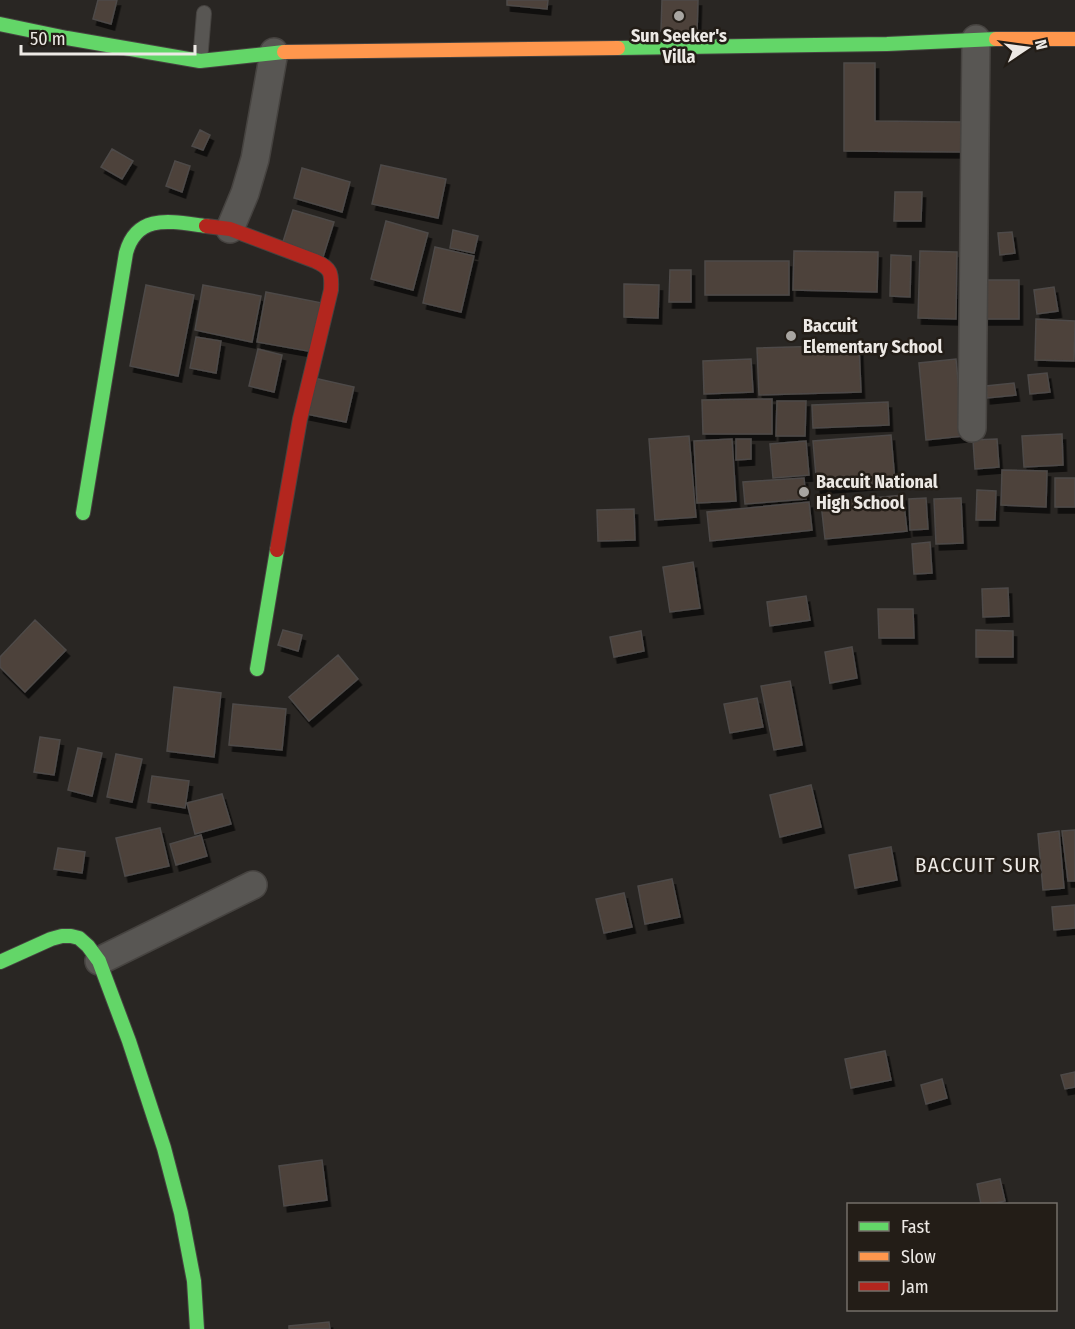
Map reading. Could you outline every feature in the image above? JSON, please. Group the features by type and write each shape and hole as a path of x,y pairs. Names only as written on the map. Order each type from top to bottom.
{"street":[{"path":"0,24 200,61 274,52 886,44 976,39 1075,39"},
{"path":"972,428 976,39"},
{"path":"230,229 245,193 255,159 274,52"},
{"path":"84,513 126,254 129,242 135,233 151,223 162,222 230,229 325,265 329,269 332,280 331,290 300,419 257,669"},
{"path":"99,961 253,885"},
{"path":"0,962 62,936 79,938 99,961 129,1041 164,1148 181,1212 194,1281 197,1329"}],"lane":[{"path":"200,61 204,13"}],"building":[{"path":"98,0 117,0 111,24 93,19"},
{"path":"507,0 548,0 547,9 507,5"},
{"name":"Sun Seeker's Villa","path":"662,0 698,0 697,33 661,31"},
{"path":"844,63 875,63 875,121 964,122 964,152 844,151"},
{"path":"200,130 210,135 203,150 192,146"},
{"path":"112,149 133,161 122,179 101,167"},
{"path":"175,161 190,166 182,192 166,186"},
{"path":"381,165 446,179 438,218 372,204"},
{"path":"302,168 350,182 342,212 294,198"},
{"path":"895,192 922,192 921,221 894,221"},
{"path":"293,210 334,222 323,257 282,245"},
{"path":"386,221 428,233 413,290 371,279"},
{"path":"453,230 478,236 474,253 450,248"},
{"path":"1012,232 1015,253 1000,255 998,233"},
{"path":"435,247 474,256 461,312 423,303"},
{"path":"794,251 878,252 877,292 793,290"},
{"path":"920,251 957,252 956,319 918,318"},
{"path":"891,255 911,256 910,297 890,296"},
{"path":"705,261 789,261 789,295 705,295"},
{"path":"670,270 691,270 691,302 669,302"},
{"path":"975,280 1019,280 1019,319 975,319"},
{"path":"624,284 659,285 658,318 624,317"},
{"path":"146,285 194,295 178,376 130,366"},
{"path":"203,285 261,296 252,342 195,330"},
{"path":"1054,287 1058,311 1037,314 1034,290"},
{"path":"266,292 322,303 313,352 257,342"},
{"path":"1036,319 1075,321 1074,361 1035,360"},
{"path":"196,337 221,341 216,373 190,368"},
{"path":"859,345 861,392 759,395 757,348"},
{"path":"258,349 282,355 274,392 249,386"},
{"path":"751,359 753,392 704,394 703,361"},
{"path":"956,359 963,436 926,440 919,363"},
{"path":"1047,373 1050,392 1030,394 1028,375"},
{"path":"314,378 354,387 346,422 306,414"},
{"path":"1014,383 1016,395 987,398 986,386"},
{"path":"772,399 772,434 703,434 702,400"},
{"path":"777,401 806,401 805,436 776,436"},
{"path":"888,402 889,425 813,428 812,405"},
{"path":"1062,434 1063,465 1024,467 1022,436"},
{"path":"891,435 895,482 817,488 813,441"},
{"path":"689,436 696,517 655,520 649,439"},
{"path":"732,439 736,501 697,503 694,441"},
{"path":"736,439 751,439 751,459 736,460"},
{"path":"997,439 999,467 975,469 973,440"},
{"path":"806,441 809,475 773,478 770,444"},
{"path":"1002,470 1047,471 1046,507 1001,505"},
{"path":"804,478 806,499 745,504 743,482"},
{"path":"1055,478 1075,478 1075,507 1055,507"},
{"path":"977,490 996,491 995,520 976,520"},
{"path":"903,495 907,531 825,539 821,503"},
{"path":"926,498 928,529 910,530 909,499"},
{"path":"961,498 963,543 936,544 934,499"},
{"path":"809,502 812,530 710,541 707,512"},
{"path":"634,509 635,540 598,541 597,510"},
{"path":"930,542 932,573 914,574 912,544"},
{"path":"693,562 700,608 670,612 663,567"},
{"path":"1008,588 1009,616 983,617 982,589"},
{"path":"806,596 810,620 770,626 767,602"},
{"path":"878,609 913,609 914,638 879,638"},
{"path":"35,620 66,650 25,692 0,667 0,657"},
{"path":"283,630 302,635 298,651 278,645"},
{"path":"976,630 1013,631 1013,657 976,657"},
{"path":"641,631 644,651 614,657 610,637"},
{"path":"852,647 857,678 830,683 825,652"},
{"path":"338,655 358,679 309,721 289,697"},
{"path":"790,681 802,745 774,750 761,686"},
{"path":"174,687 221,693 214,757 167,751"},
{"path":"757,698 763,727 730,733 724,704"},
{"path":"233,704 286,709 282,750 229,745"},
{"path":"40,737 60,740 54,775 34,772"},
{"path":"78,748 102,753 92,796 68,790"},
{"path":"116,754 142,759 132,802 107,797"},
{"path":"152,776 189,781 185,808 148,802"},
{"path":"811,785 821,827 780,837 770,795"},
{"path":"222,794 231,824 195,834 187,803"},
{"path":"160,828 169,866 125,876 116,838"},
{"path":"1075,830 1075,881 1068,881 1062,831"},
{"path":"1059,831 1064,888 1043,890 1038,834"},
{"path":"201,835 207,856 176,865 170,844"},
{"path":"891,847 897,880 855,888 849,855"},
{"path":"58,848 85,852 82,873 54,869"},
{"path":"672,879 680,917 645,924 638,886"},
{"path":"624,893 632,927 604,933 596,899"},
{"path":"1075,905 1075,928 1054,930 1052,907"},
{"path":"885,1051 891,1080 851,1088 845,1059"},
{"path":"1075,1072 1075,1087 1065,1089 1061,1075"},
{"path":"942,1079 947,1098 926,1104 921,1085"},
{"path":"322,1160 327,1200 284,1206 279,1166"},
{"path":"1000,1179 1005,1201 981,1203 977,1184"},
{"path":"329,1322 330,1329 289,1329 289,1326"}],"traffic: fast":[{"path":"0,24 200,61 284,52"},
{"path":"618,48 887,44 996,39"},
{"path":"83,513 126,253 131,240 147,225 169,222 206,226"},
{"path":"257,669 277,550"},
{"path":"0,962 62,936 79,938 99,961 129,1041 164,1148 181,1213 194,1281 197,1329"}],"traffic: slow":[{"path":"996,39 1075,39"},
{"path":"284,52 618,48"}],"traffic: jam":[{"path":"206,226 230,229 315,261 324,266 331,275 331,290 300,419 277,550"}],"place":[{"name":"Sun Seeker's Villa","path":"679,16"},
{"name":"Baccuit Elementary School","path":"791,336"},
{"name":"Baccuit National High School","path":"804,492"}],"district":[{"name":"BACCUIT SUR","path":"978,865"}]}
